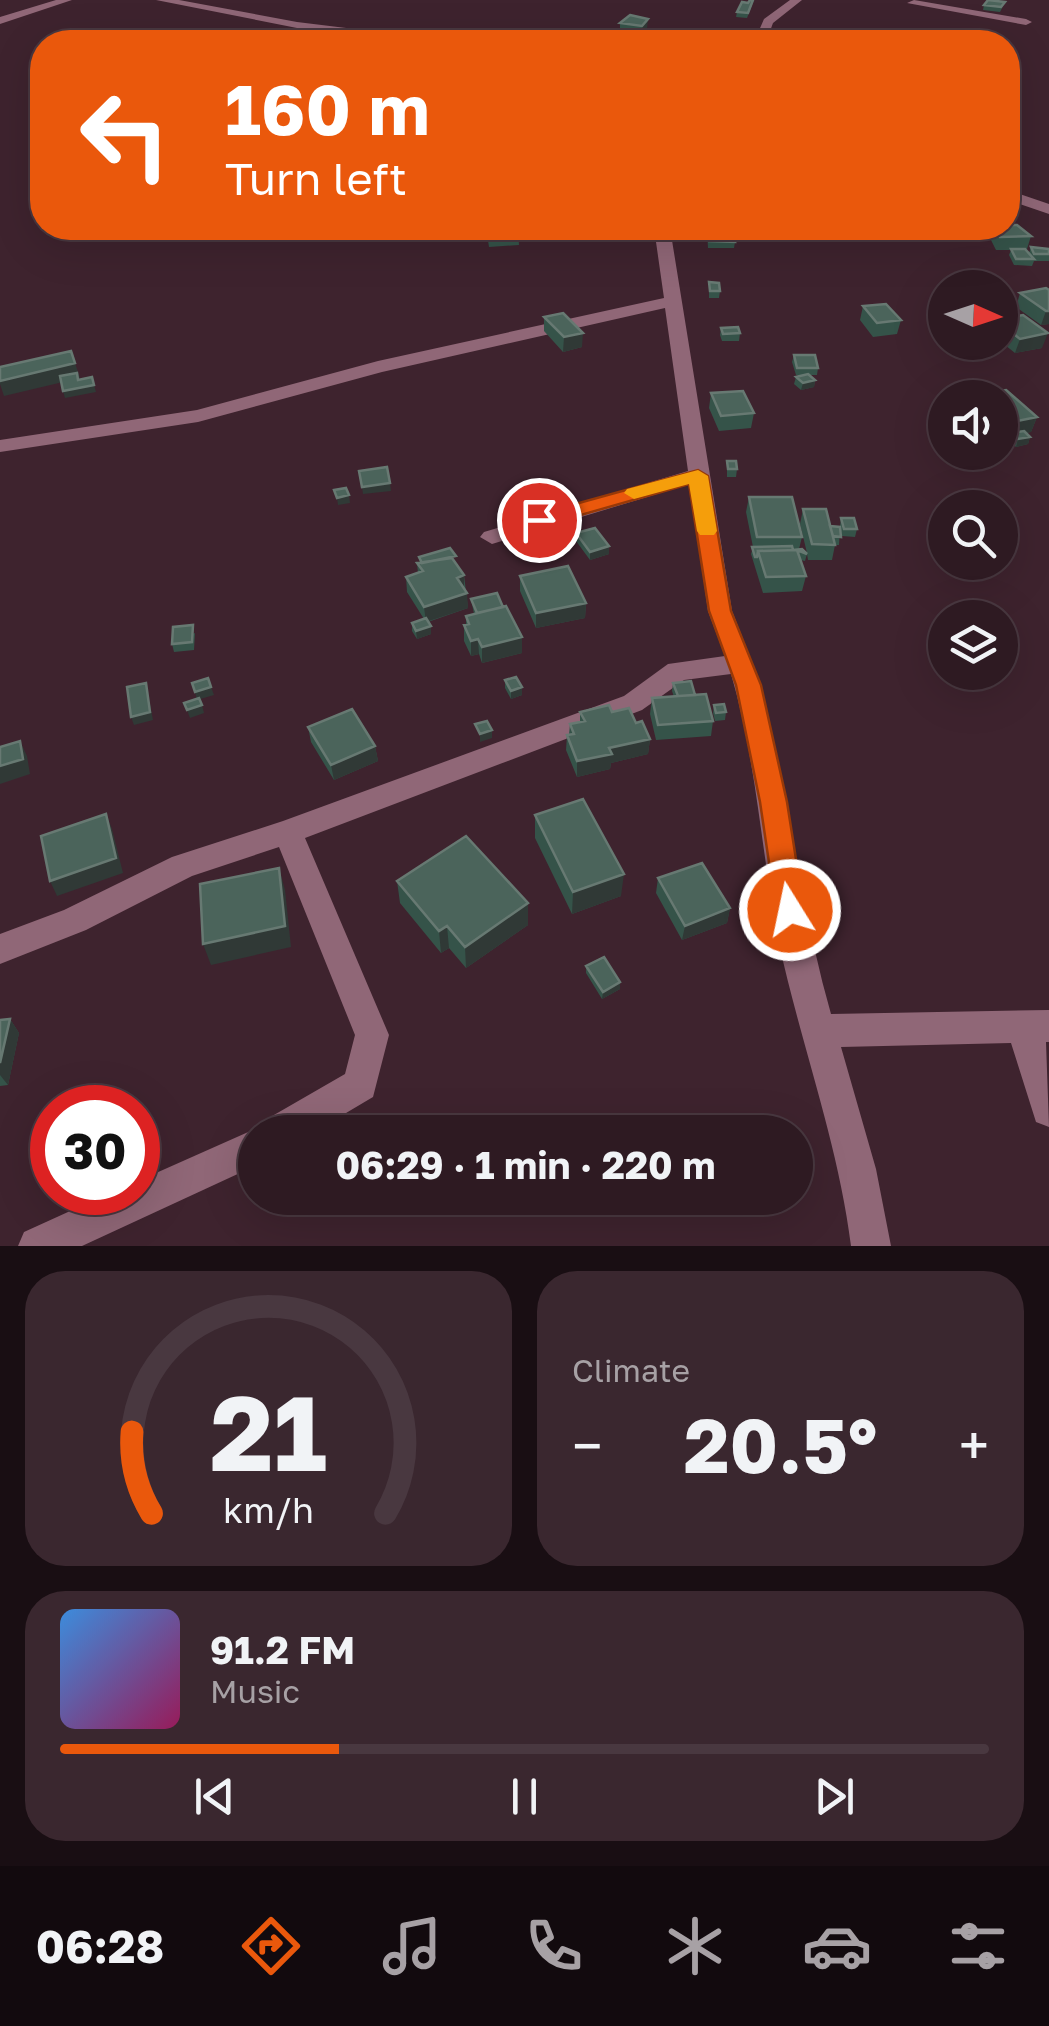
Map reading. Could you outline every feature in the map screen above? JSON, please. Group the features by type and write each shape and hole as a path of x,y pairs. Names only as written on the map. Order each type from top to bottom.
{"street":[{"path":"0,20 67,0"},
{"path":"167,0 349,30"},
{"path":"765,30 768,22 797,0"},
{"path":"890,0 915,1 1026,22"},
{"path":"1020,199 1049,209"},
{"path":"664,240 720,611 741,664 774,802 796,945 866,1192 871,1246"},
{"path":"0,446 198,416 378,368 673,301"},
{"path":"492,537 698,476"},
{"path":"0,949 75,920 183,866 288,832 632,703 677,671 741,664"},
{"path":"288,832 372,1035 360,1085 309,1115"},
{"path":"821,1031 1036,1025 1049,1109"},
{"path":"38,1246 238,1155"}],"building":[{"path":"750,0 748,13 737,12 742,2"},
{"path":"988,0 1005,2 1001,7 984,5"},
{"path":"630,15 648,19 642,26 620,23"},
{"path":"1031,247 1049,249 1049,254 1034,254"},
{"path":"1011,249 1025,249 1034,259 1016,259"},
{"path":"709,282 719,283 720,291 710,291"},
{"path":"1046,288 1049,311 1020,293"},
{"path":"886,304 901,320 877,323 863,306"},
{"path":"563,313 583,333 564,337 544,317"},
{"path":"1023,315 1048,333 1020,339 1018,316"},
{"path":"738,327 740,333 723,334 721,328"},
{"path":"71,351 75,363 0,381 0,367"},
{"path":"794,355 815,355 818,368 797,368"},
{"path":"77,373 78,380 92,377 94,385 63,391 60,376"},
{"path":"808,374 815,380 803,383 796,377"},
{"path":"743,391 754,413 721,416 711,393"},
{"path":"1018,400 1037,417 1018,421"},
{"path":"1024,431 1030,437 1018,439 1018,432"},
{"path":"727,461 736,461 737,469 728,469"},
{"path":"387,467 390,483 362,487 359,471"},
{"path":"346,488 349,495 337,498 334,490"},
{"path":"749,497 792,497 802,537 757,537"},
{"path":"803,509 826,509 835,545 812,544"},
{"path":"841,518 854,518 857,529 844,529"},
{"path":"830,526 840,527 841,537 833,536"},
{"path":"595,528 609,546 590,552 576,533"},
{"path":"792,546 793,550 802,549 807,554 797,550 758,551 755,557 752,547"},
{"path":"450,548 456,556 422,563 419,557"},
{"path":"797,550 806,576 766,577 758,551"},
{"path":"452,558 464,575 457,578 467,593 424,607 406,577 423,571 417,563"},
{"path":"568,566 586,603 536,613 520,576"},
{"path":"497,593 503,607 477,613 471,599"},
{"path":"506,606 522,637 482,647 478,639 471,641 464,625 469,624 466,616"},
{"path":"426,618 431,626 416,631 412,623"},
{"path":"193,625 192,642 172,644 173,627"},
{"path":"516,677 522,687 511,691 505,680"},
{"path":"208,678 211,687 195,692 192,683"},
{"path":"691,681 695,695 678,696 673,683"},
{"path":"146,683 150,712 131,717 127,687"},
{"path":"706,694 713,721 658,725 652,698"},
{"path":"199,698 202,705 187,710 184,703"},
{"path":"724,704 726,712 716,713 714,705"},
{"path":"609,705 612,712 629,708 636,723 642,721 650,739 609,748 612,754 577,761 567,735 574,734 570,724 585,721 580,712"},
{"path":"352,709 375,746 331,765 308,727"},
{"path":"487,721 492,730 480,734 475,724"},
{"path":"20,741 23,759 0,766 0,747"},
{"path":"583,799 624,874 573,892 535,815"},
{"path":"106,814 116,858 50,881 41,836"},
{"path":"466,836 528,903 465,947 447,926 439,931 397,881"},
{"path":"702,863 730,908 685,926 658,878"},
{"path":"279,868 285,926 203,944 200,884"},
{"path":"604,957 620,982 603,992 586,966"},
{"path":"10,1019 0,1063 0,1020"}],"slow traffic":[{"path":"634,493 698,476 707,531"}],"route":[{"path":"539,520 698,476 720,611 748,685 774,802 790,910"}]}
